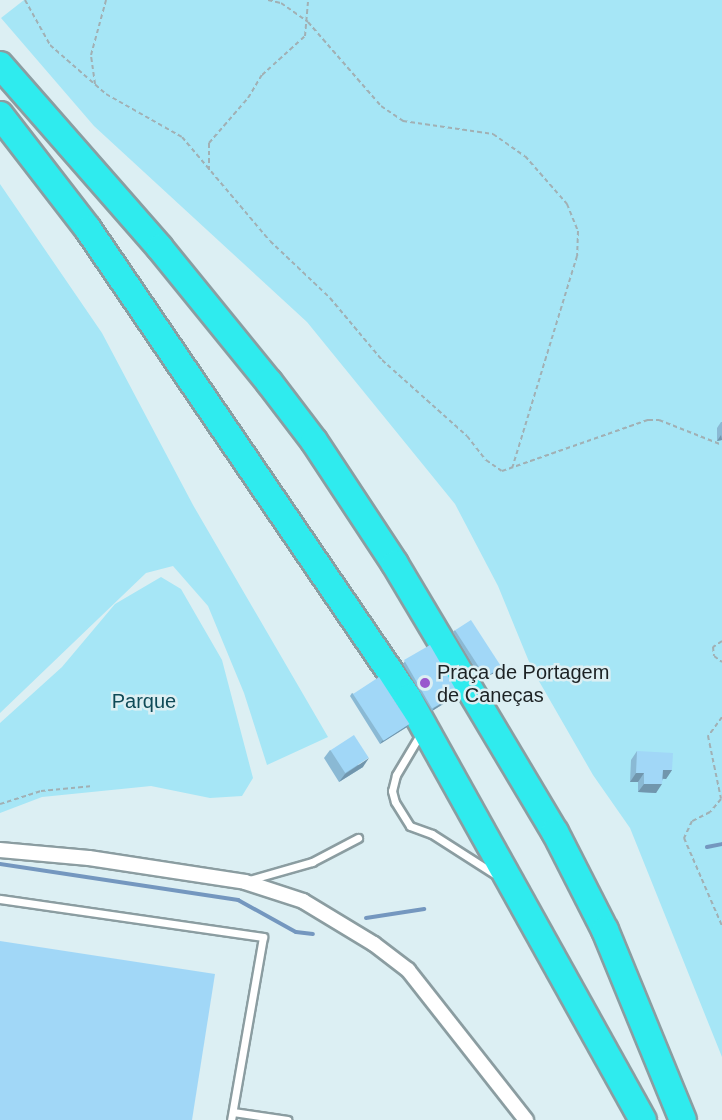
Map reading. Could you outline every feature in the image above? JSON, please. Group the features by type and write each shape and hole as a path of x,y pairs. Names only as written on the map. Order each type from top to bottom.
{"highway":[{"path":"0,65 160,248 269,382 372,527 499,733 555,832 609,940 683,1120"},
{"path":"0,115 88,229 408,698 643,1120"}],"street":[{"path":"0,850 89,858 245,882 303,902 374,944 408,970 526,1120"}],"lane":[{"path":"424,728 396,775 392,791 395,802 410,826 432,834 513,886"},
{"path":"245,882 312,862 358,838"},
{"path":"0,899 263,937 232,1116 287,1120"}],"path":[{"path":"25,0 50,45 95,84 182,137 270,241 330,298 381,360 467,436 486,460 502,471 648,420 659,420 722,445"},
{"path":"95,84 91,55 106,0"},
{"path":"268,0 281,3 308,22 388,111 403,121 492,134 525,156 567,204 578,231 577,256 512,468"},
{"path":"209,170 209,143 248,98 262,75 305,36 308,22 308,0"},
{"path":"722,641 713,647 714,656 722,662"},
{"path":"722,717 708,736 721,797 710,812 692,820 684,838 722,926"},
{"path":"0,804 40,791 93,786"}],"green space":[{"path":"24,0 722,0 722,1057 630,828 593,775 532,669 498,586 455,504 307,322 94,126 1,18"},
{"path":"0,184 102,333 193,505 328,737 267,765 244,693 208,606 173,566 146,573 0,713"},
{"name":"Parque","path":"161,577 181,589 222,660 253,778 242,796 210,798 151,786 42,797 0,813 0,723 62,667 115,604"}],"building":[{"path":"471,620 501,667 486,677 455,630"},
{"path":"430,645 458,693 432,708 404,660"},
{"path":"379,677 409,724 384,741 353,694"},
{"path":"354,735 369,758 345,773 331,750"},
{"path":"637,751 673,753 672,770 663,770 662,784 644,784 644,773 636,773"},
{"path":"0,941 215,974 192,1120 0,1120"}],"waterway":[{"path":"707,847 722,844"},
{"path":"0,864 238,900 296,932 313,934"},
{"path":"366,918 424,909"}],"place":[{"name":"Praça de Portagem de Caneças","path":"425,683"}]}
